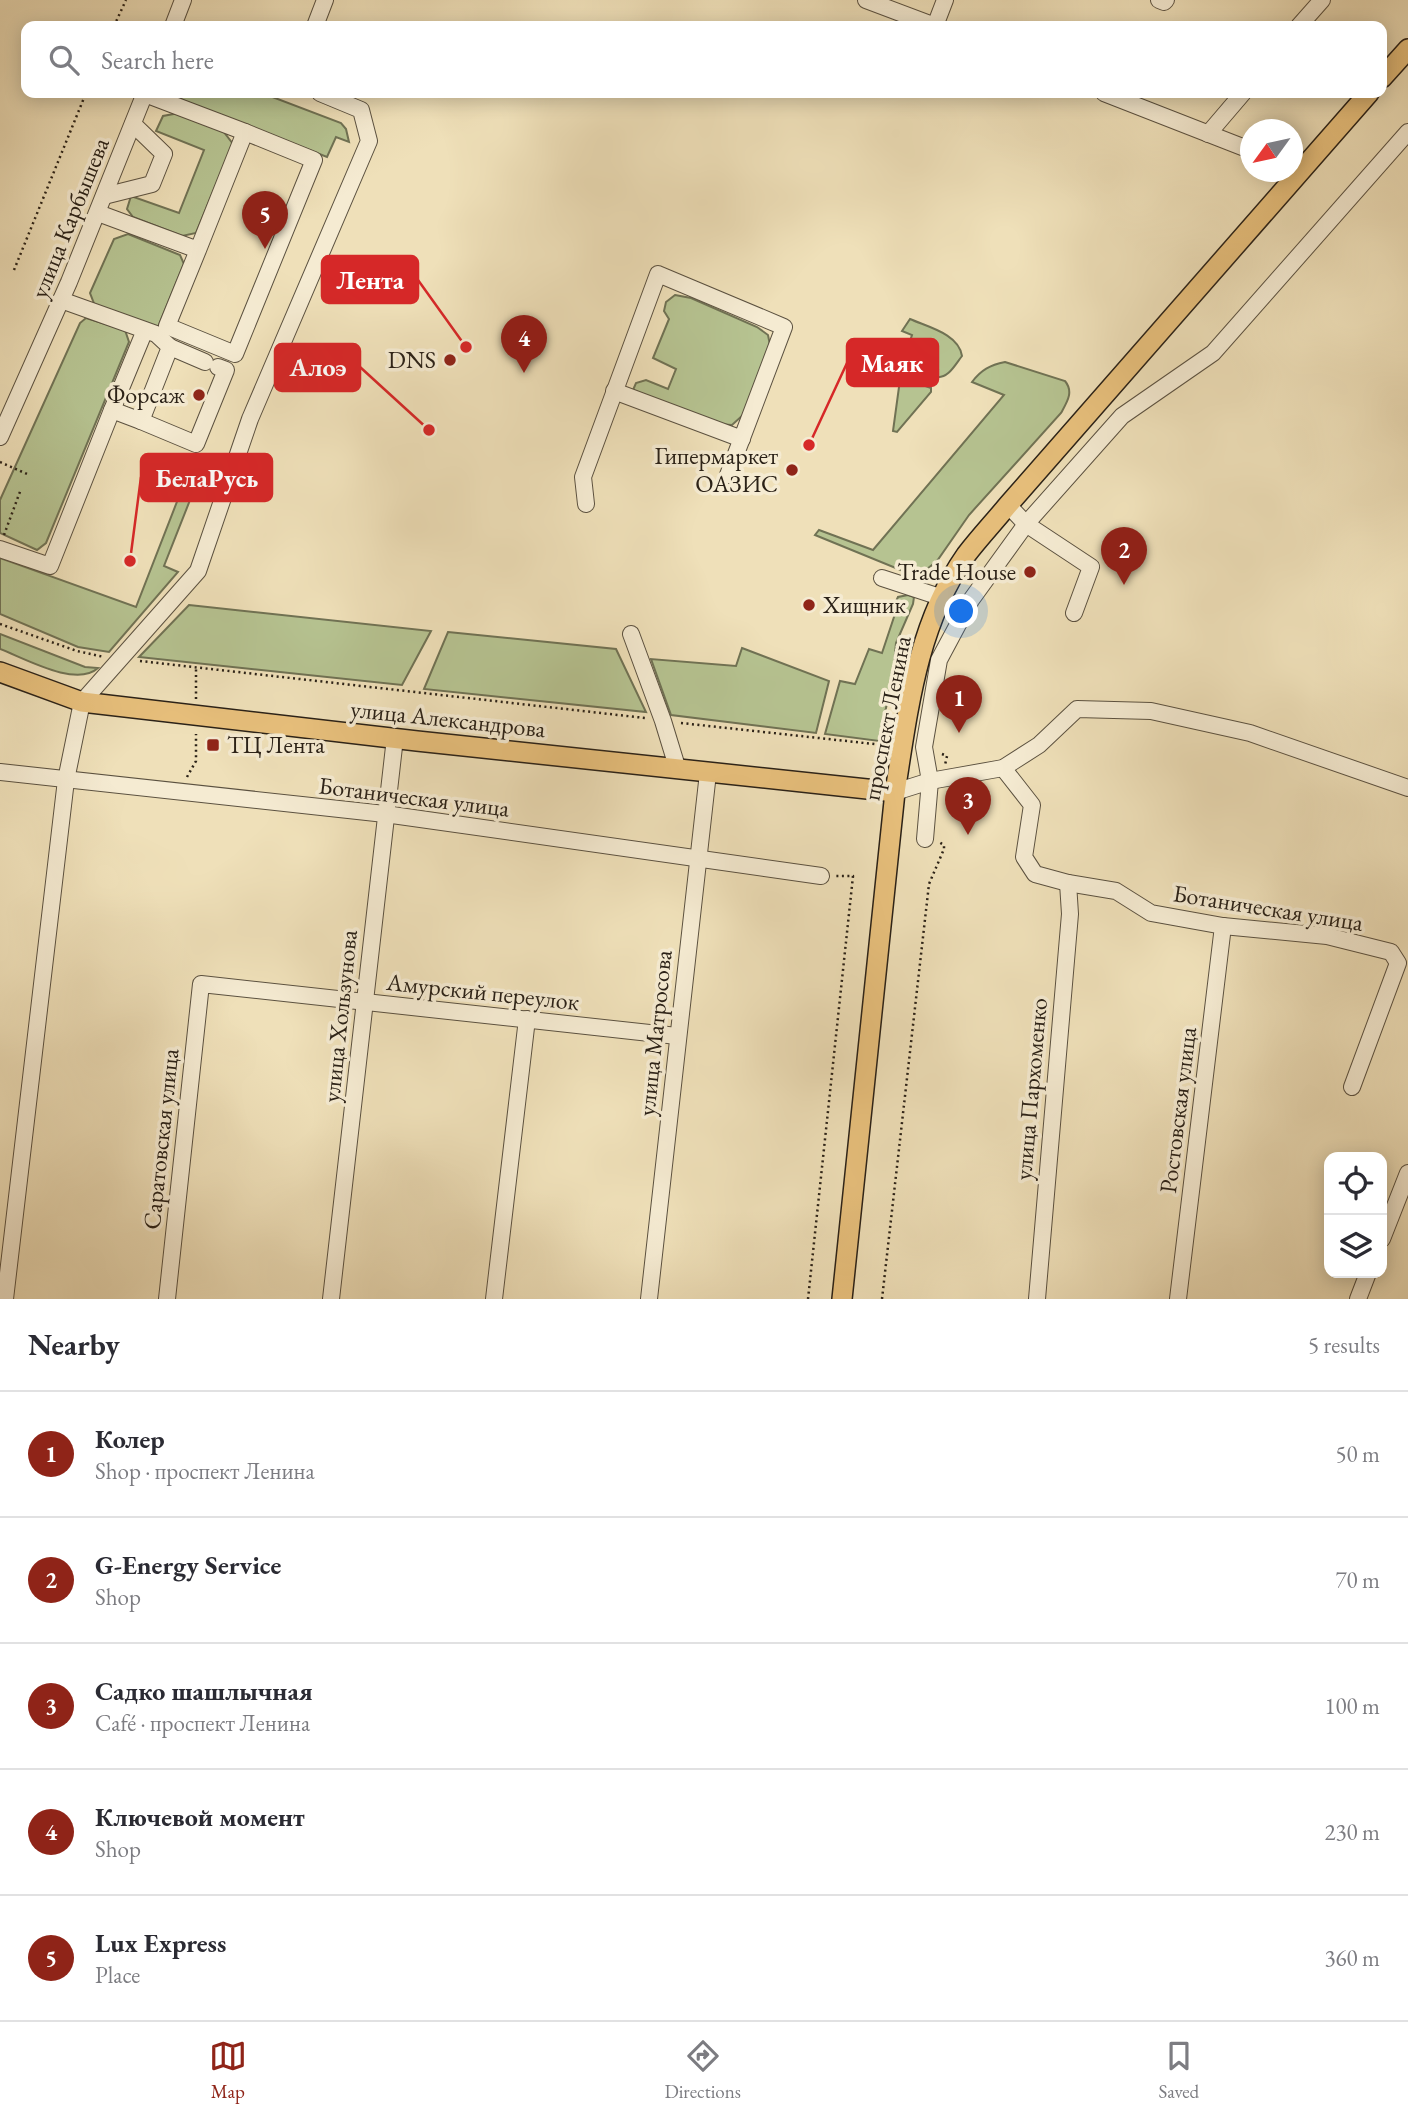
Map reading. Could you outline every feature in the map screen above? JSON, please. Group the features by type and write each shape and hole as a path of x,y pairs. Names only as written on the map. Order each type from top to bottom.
{"main road":[{"path":"1387,72 1408,48"},
{"name":"проспект Ленина","path":"1303,161 1364,98"},
{"name":"проспект Ленина","path":"842,1299 895,792 917,668 928,630 966,555 1284,182"},
{"name":"улица Александрова","path":"0,672 82,702 895,792"}],"street":[{"path":"175,21 183,0"},
{"path":"316,21 326,0"},
{"path":"866,0 922,21"},
{"path":"937,21 945,0"},
{"path":"1303,21 1322,0"},
{"name":"улица Карбышева","path":"0,437 98,213 143,98"},
{"path":"158,98 245,132 314,160 235,354 167,326 245,132"},
{"path":"5,1299 66,780 82,702 198,571 250,419 369,142 361,110 332,98"},
{"path":"1117,98 1240,146"},
{"path":"1208,134 1239,98"},
{"path":"104,196 152,184 164,154 133,124"},
{"path":"930,840 936,780 924,747 939,660 971,600 1026,524 1122,416 1213,353 1408,132"},
{"path":"98,213 198,250"},
{"path":"586,503 583,477 658,274 784,327 728,475"},
{"path":"61,300 156,334 170,347 226,370 196,444 111,410"},
{"path":"2,542 50,566 145,330"},
{"path":"141,421 170,347"},
{"path":"614,391 742,439"},
{"path":"1008,505 1026,524 1091,567 1073,613"},
{"path":"883,578 946,591 971,600"},
{"path":"631,634 678,770"},
{"path":"895,792 936,780 1003,768 1039,744 1077,709 1151,711 1250,733 1408,788"},
{"name":"улица Хользунова","path":"331,1299 395,738"},
{"name":"Ботаническая улица","path":"1003,768 1032,804 1024,857 1035,874 1116,891 1151,913 1223,926 1327,936 1391,952 1398,963 1352,1087"},
{"name":"Ботаническая улица","path":"0,772 385,814 821,876"},
{"name":"улица Матросова","path":"649,1299 708,772"},
{"name":"улица Пархоменко","path":"1037,1299 1047,1154 1070,914 1068,883"},
{"name":"Ростовская улица","path":"1178,1299 1223,926"},
{"name":"Амурский переулок","path":"201,984 677,1036"},
{"name":"Саратовская улица","path":"167,1299 201,984"},
{"path":"494,1299 527,1019"},
{"path":"1387,1226 1408,1173"},
{"path":"1358,1299 1366,1278"}],"path":[{"path":"116,21 126,0"},
{"path":"14,270 84,98"},
{"path":"0,462 27,474"},
{"path":"2,542 21,489"},
{"path":"0,624 76,651 104,657"},
{"path":"131,660 652,719"},
{"path":"671,722 883,745"},
{"path":"924,747 947,756 936,780"},
{"path":"882,1299 929,884 944,849 944,845 930,840"},
{"path":"808,1299 853,876"}],"green space":[{"path":"181,98 275,98 341,123 346,129 349,142 336,137 327,157"},
{"path":"179,113 223,131 233,144 196,233 182,236 133,217 127,209 131,196 179,213 204,150 156,131 163,116"},
{"path":"128,234 180,255 184,264 157,330 95,306 90,293 114,239"},
{"path":"675,295 691,298 757,327 768,335 771,350 743,415 732,425 716,424 633,390 636,383 646,380 668,389 676,369 653,358 669,319 664,311 666,302"},
{"path":"86,318 125,330 129,342 46,543 37,550 0,533 0,500 80,323"},
{"path":"910,319 949,337 960,348 962,356 951,371 940,377 936,377 938,370 915,361 911,375 918,378 917,383 931,388 931,392 897,432 893,431 902,365 912,335 902,331"},
{"path":"1005,362 1065,381 1069,397 1061,413 969,515 937,561 927,569 903,571 815,535 819,530 873,550 1004,395 972,382 986,369"},
{"path":"194,458 205,462 164,566 178,572 109,652 78,647 0,614 0,558 136,607"},
{"path":"898,597 914,597 913,604 896,643 893,675 879,741 825,734 840,681 855,684 869,649 882,653"},
{"path":"189,605 431,631 402,685 139,657"},
{"path":"448,632 616,649 646,712 424,689"},
{"path":"0,634 85,667 98,668 77,675 50,669 0,649"},
{"path":"742,648 829,681 816,733 671,715 651,659 736,666"}],"place":[{"name":"Lux Express","path":"265,249"},
{"name":"Лента","path":"466,347"},
{"name":"DNS","path":"450,360"},
{"name":"Ключевой момент","path":"524,373"},
{"name":"Форсаж","path":"199,395"},
{"name":"Алоэ","path":"429,430"},
{"name":"Маяк","path":"809,445"},
{"name":"Гипермаркет ОАЗИС","path":"792,470"},
{"name":"БелаРусь","path":"130,561"},
{"name":"Trade House","path":"1030,572"},
{"name":"G-Energy Service","path":"1124,585"},
{"name":"Хищник","path":"809,605"},
{"name":"Колер","path":"959,733"},
{"name":"ТЦ Лента","path":"213,745"},
{"name":"Садко шашлычная","path":"968,835"}]}
